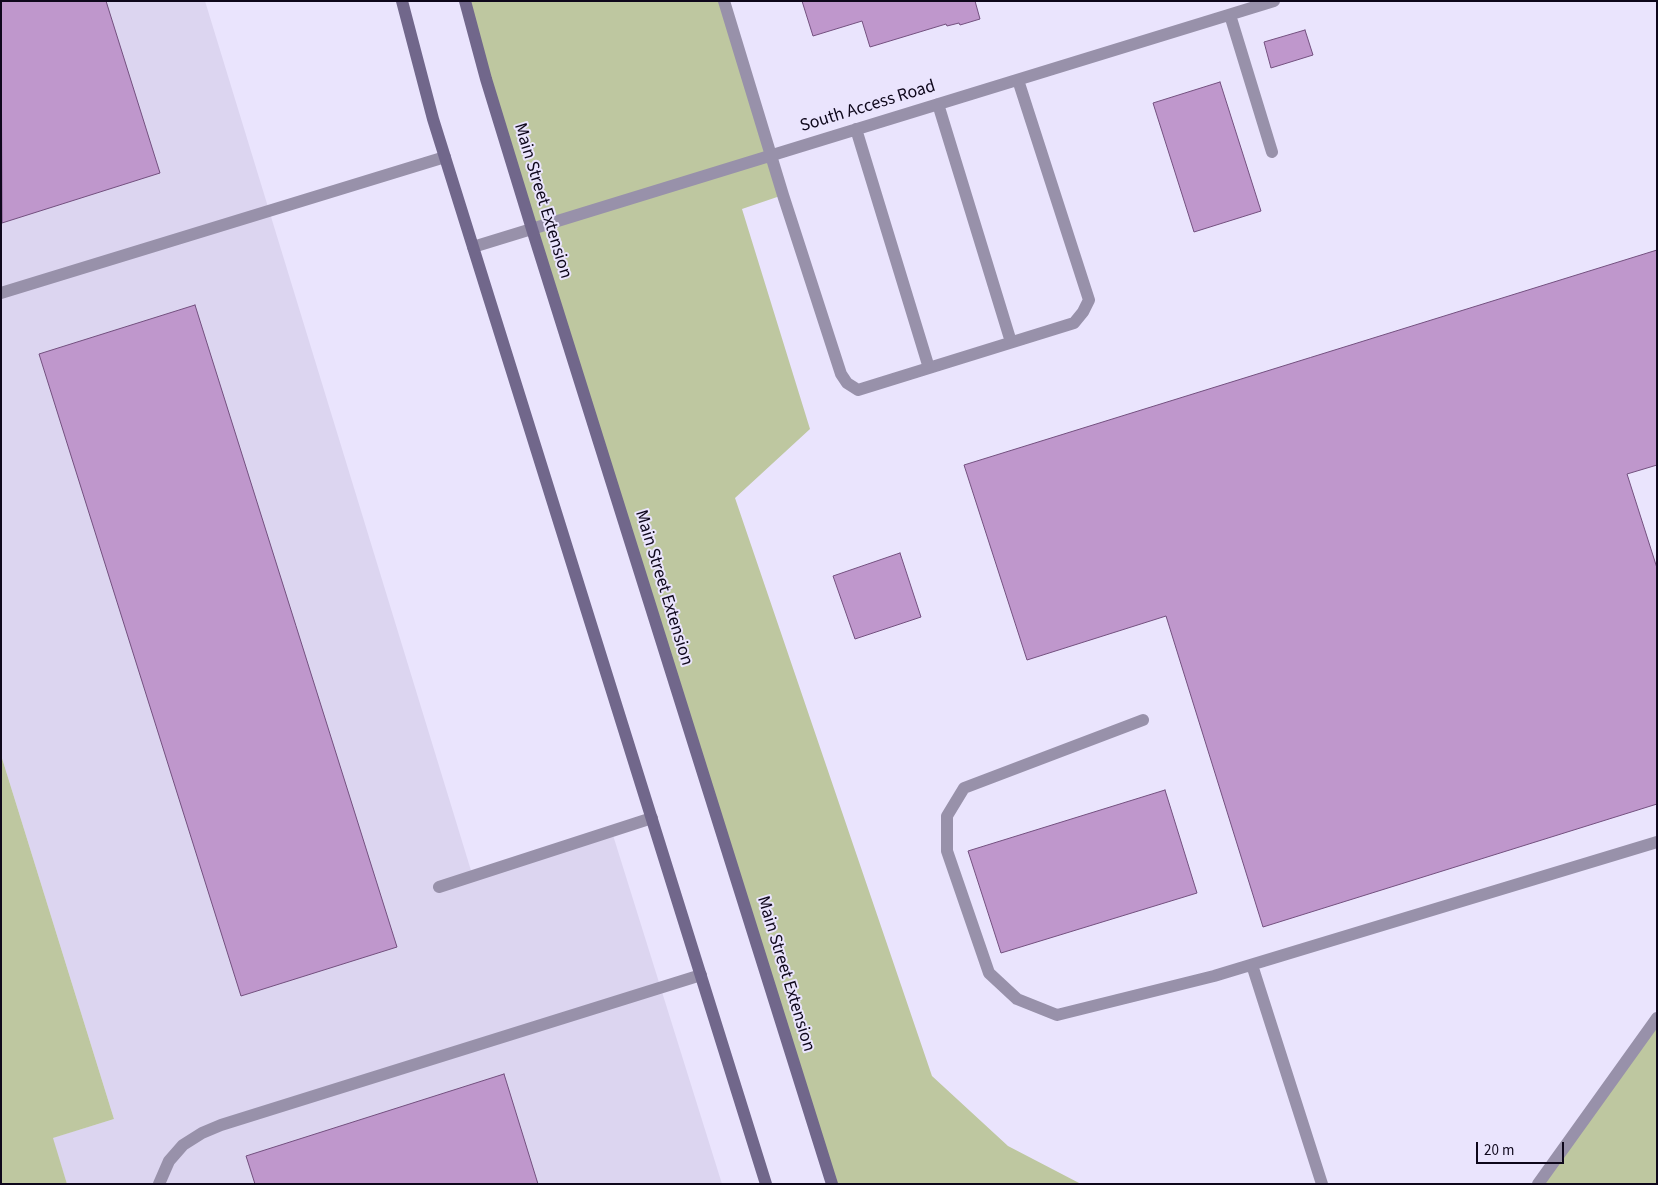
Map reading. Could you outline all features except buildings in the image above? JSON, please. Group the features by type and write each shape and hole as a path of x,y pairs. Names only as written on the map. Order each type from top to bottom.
{"main road":[{"path":"402,1 419,69 445,157 766,1184"},
{"name":"Main Street Extension","path":"465,1 486,79 532,229 832,1184"}],"lane":[{"path":"724,1 841,374 847,383 858,390 1074,322 1084,312 1089,300 1018,80"},
{"name":"South Access Road","path":"473,247 1274,1"},
{"path":"1230,14 1272,152"},
{"path":"938,104 1012,342"},
{"path":"856,130 929,368"},
{"path":"1,294 445,157"},
{"path":"1143,720 964,788 947,816 947,851 989,973 1017,999 1057,1015 1214,976 1657,842"},
{"path":"439,887 652,818"},
{"path":"1252,965 1322,1184"},
{"path":"159,1184 169,1161 182,1145 202,1133 230,1122 701,975"},
{"path":"1538,1184 1657,1018"}],"shaded area":[{"path":"1,1 205,1 473,877 612,832 722,1184 67,1184 52,1138 114,1119 1,755"}],"green space":[{"path":"465,1 724,1 783,195 742,209 810,429 735,498 932,1076 1008,1146 1081,1184 832,1184"},
{"path":"1,755 114,1119 53,1138 67,1184 1,1184"},
{"path":"1657,1018 1657,1184 1538,1184"}]}
